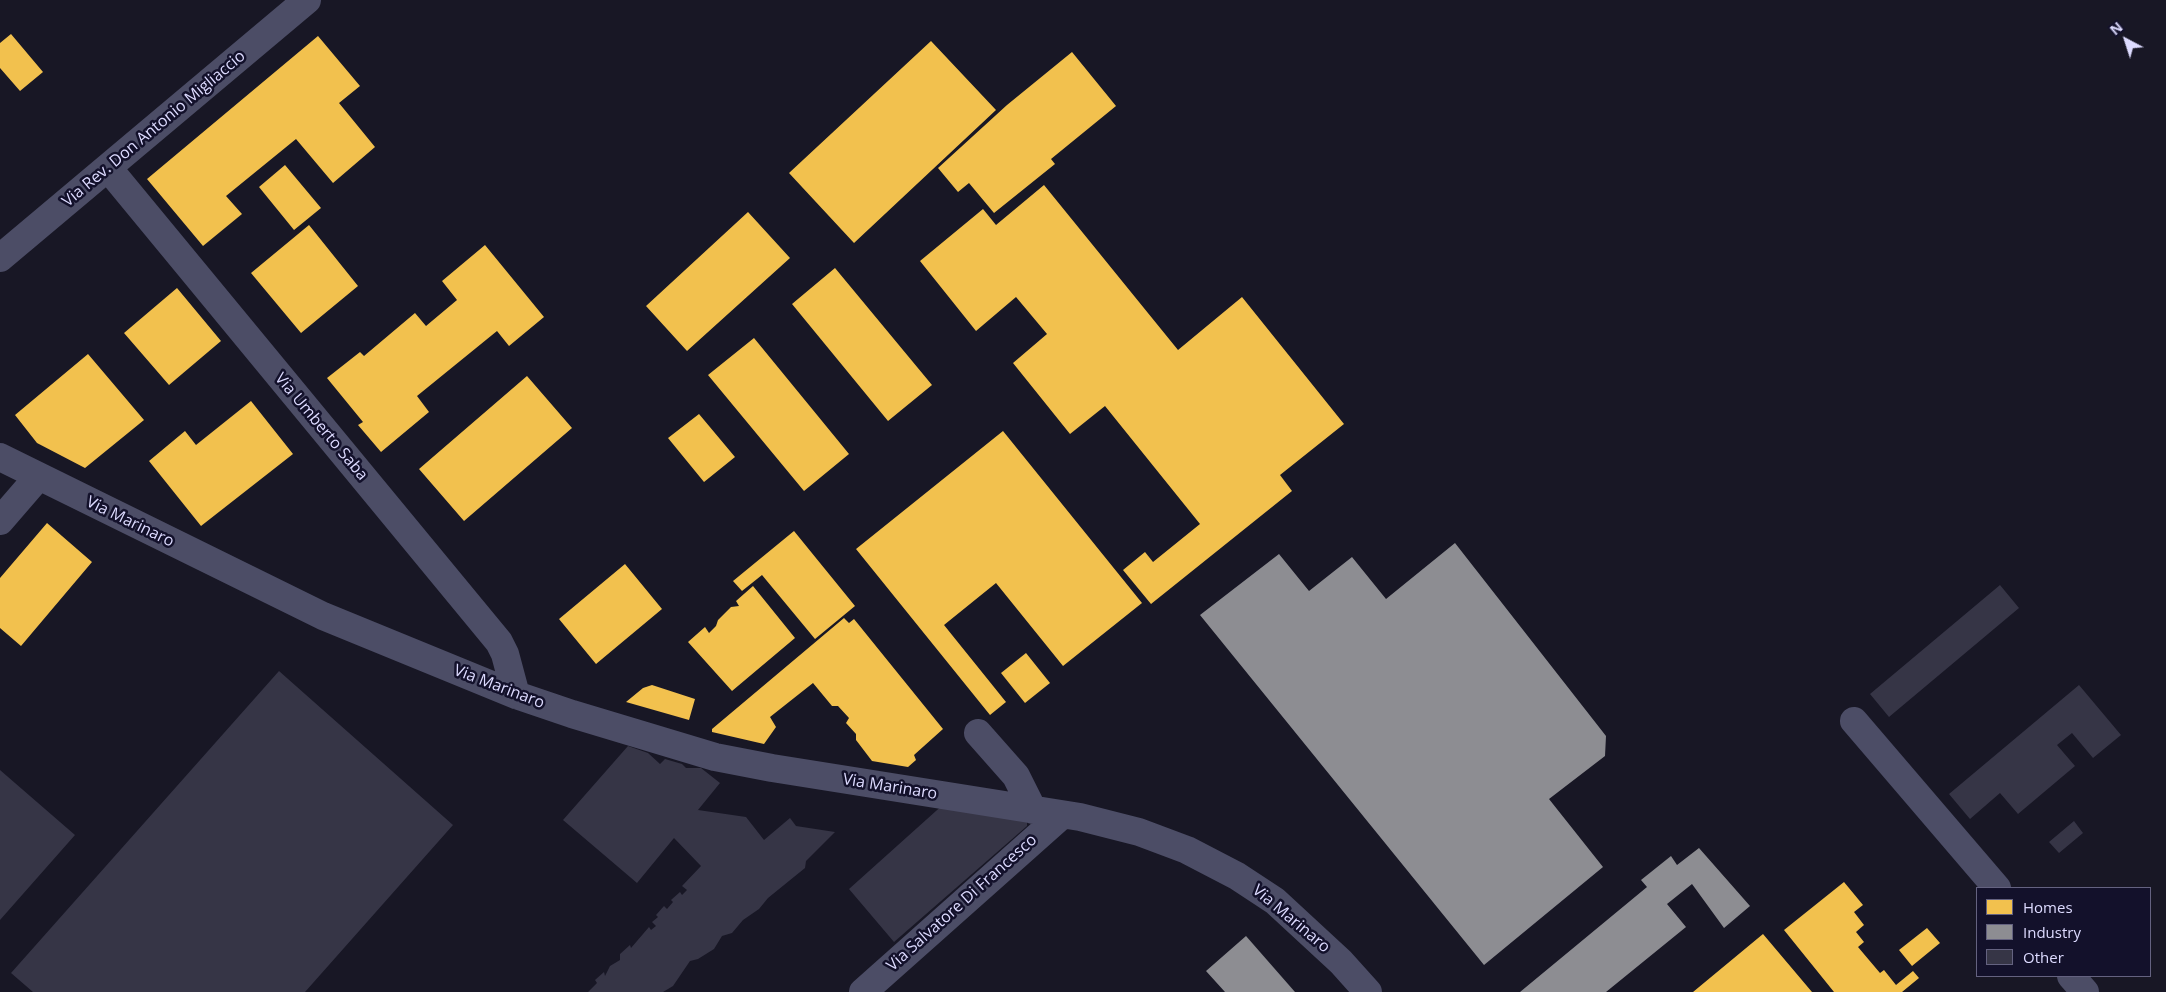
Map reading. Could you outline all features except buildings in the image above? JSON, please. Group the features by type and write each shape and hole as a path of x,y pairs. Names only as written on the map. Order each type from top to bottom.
{"street":[{"name":"Via Rev. Don Antonio Migliaccio","path":"0,258 307,0"},
{"name":"Via Umberto Saba","path":"108,168 498,642 505,654 516,695"},
{"name":"Via Marinaro","path":"0,457 322,616 516,695 715,757 1062,815 1139,832 1187,850 1237,876 1275,901 1341,962 1368,992"},
{"path":"0,521 38,477"},
{"path":"1854,721 1996,887"},
{"path":"978,733 1016,776 1033,810"},
{"name":"Via Salvatore Di Francesco","path":"863,992 1062,815"},
{"path":"2072,977 2084,992"}]}
